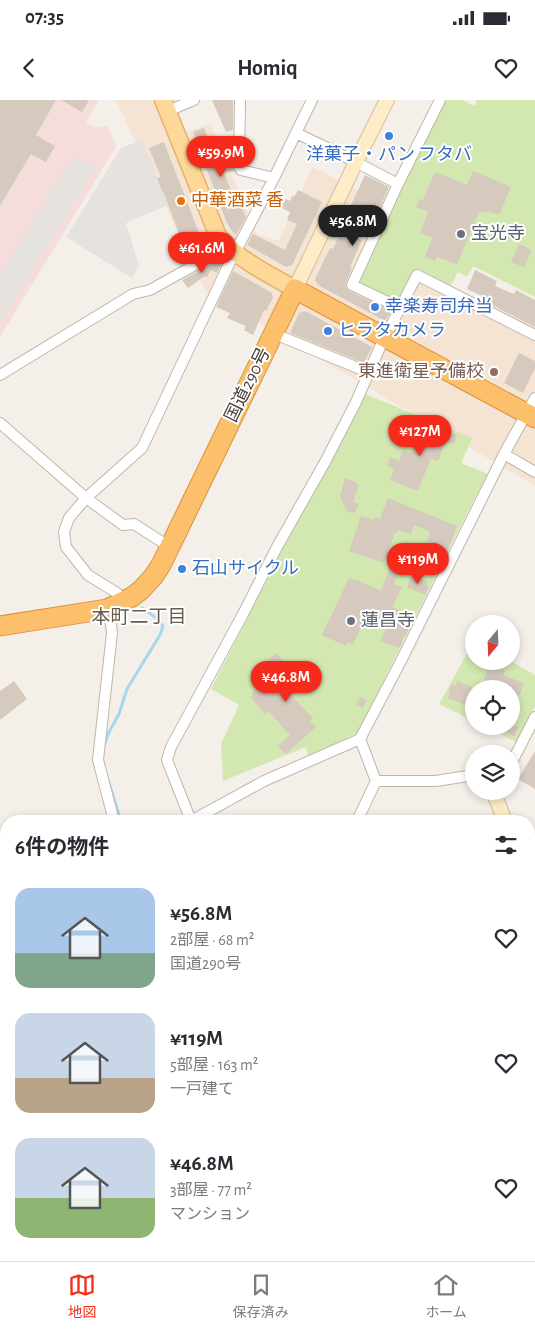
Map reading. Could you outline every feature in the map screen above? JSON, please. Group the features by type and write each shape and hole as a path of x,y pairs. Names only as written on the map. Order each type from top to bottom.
{"highway":[{"name":"国道290号","path":"0,626 115,605 132,597 153,577 161,565 295,289"},
{"path":"295,289 385,337 532,409"}],"main road":[{"path":"166,106 218,236 242,259 295,289"}],"street":[{"path":"166,106 194,100"},
{"path":"240,100 239,166 242,170 274,178"},
{"path":"112,815 98,760 112,634 110,616 115,605 117,593 88,576 66,547 64,532 69,518 86,498 142,448 231,250 274,178 312,100"},
{"path":"295,289 387,100"},
{"path":"400,308 352,285 398,184 440,100"},
{"path":"296,133 398,184"},
{"path":"0,374 133,294 150,290 231,250"},
{"path":"189,815 167,760 171,747 356,402 368,372 417,275 535,336"},
{"path":"274,332 368,372"},
{"path":"202,815 264,781 360,739 504,454 532,409"},
{"path":"0,423 86,498 123,525 134,524 170,545"},
{"path":"504,454 535,472"},
{"path":"520,746 535,717"},
{"path":"360,739 376,781 360,815"},
{"path":"376,781 436,781 465,776"},
{"path":"497,800 503,815"}],"shaded area":[{"path":"0,100 99,100 86,122 96,128 108,126 116,147 0,337"},
{"path":"116,100 155,100 170,137 210,124 257,234 279,241 312,167 383,202 350,285 420,279 535,340 535,486 205,291"},
{"path":"142,140 168,205 126,223 139,266 132,278 66,237 121,148"},
{"path":"73,157 95,168 0,322 0,275"}],"green space":[{"path":"440,100 462,100 475,106 477,100 535,100 535,297 473,266 467,277 458,272 448,291 417,275 400,308 352,285"},
{"path":"363,393 472,438 461,463 488,474 358,732 309,757 306,747 223,781 221,744 239,705 211,689"},
{"path":"465,657 465,670 520,670 520,666 535,675 535,706 518,743 502,735 520,735 520,680 465,680 465,717 439,704"}],"building":[{"path":"0,100 56,100 36,135 55,146 46,162 31,154 0,206"},
{"path":"61,100 89,100 82,112"},
{"path":"212,100 233,100 233,130 226,132"},
{"path":"204,128 213,149 232,141 232,166 234,171 224,173 234,198 237,197 246,217 236,235 226,221 193,132"},
{"path":"164,142 206,251 182,264 175,247 183,244 157,178 161,177 149,148"},
{"path":"473,171 511,187 499,215 487,211 486,213 479,212 457,264 437,257 435,261 425,257 432,238 420,233 428,212 416,207 420,199 423,200 435,172 467,185"},
{"path":"365,175 389,187 379,209 376,208 373,214 369,212 358,238 362,240 350,267 352,268 345,286 349,291 391,311 385,321 318,285 315,279 330,248 333,249 340,234 338,233"},
{"path":"298,190 322,202 292,265 286,267 247,245 253,234 285,250 297,224 287,220 290,212 269,202 274,193 290,201"},
{"path":"519,244 532,250 524,267 511,262"},
{"path":"218,260 222,263 217,273 211,270 207,277 205,276 188,288 182,280"},
{"path":"475,270 497,281 495,286 514,294 516,290 535,300 535,327 480,299 482,296 467,289"},
{"path":"233,271 272,293 273,298 266,311 264,310 253,335 244,330 246,326 227,318 230,313 216,307"},
{"path":"305,311 372,347 364,363 290,333 299,313"},
{"path":"519,353 535,361 535,368 523,393 504,383"},
{"path":"431,425 457,435 454,444 446,441 438,461 431,458 418,491 390,480 394,469 387,466 390,457 399,461 403,450 411,453 421,429 428,432"},
{"path":"345,478 359,485 353,502 359,504 355,513 346,511 340,496"},
{"path":"388,498 457,526 447,553 445,552 440,564 430,560 436,545 427,541 429,531 414,525 411,534 398,530 397,533 395,532 384,563 349,551 361,516 373,520 375,517 380,519"},
{"path":"389,569 398,572 394,584 402,587 392,607 413,617 400,648 380,641 388,624 368,614 353,644 348,642 346,646 322,635 349,578 381,591"},
{"path":"411,575 427,582 426,585 429,586 425,595 407,587"},
{"path":"276,653 292,671 303,661 310,669 299,678 302,682 297,687 300,690 292,696 313,718 310,721 316,727 286,754 278,746 290,735 268,711 265,714 251,698 253,696 251,694 261,685 268,693 284,680 267,661"},
{"path":"487,670 505,670 503,675 516,680 484,680"},
{"path":"14,681 27,699 0,720 0,691"},
{"path":"457,681 465,684 465,705 448,698 452,684 456,686"},
{"path":"520,681 524,683 520,694"},
{"path":"360,697 367,700 363,708 356,705"},
{"path":"535,751 535,789 520,780 520,776"}],"waterway":[{"path":"104,746 119,714 127,689 160,635 163,626 155,617 142,608"},
{"path":"108,780 119,815"}],"place":[{"name":"洋菓子・パン フタバ","path":"389,136"},
{"name":"中華酒菜 香","path":"181,201"},
{"name":"宝光寺","path":"461,234"},
{"name":"幸楽寿司弁当","path":"375,307"},
{"name":"ヒラタカメラ","path":"328,331"},
{"name":"東進衛星予備校","path":"494,372"},
{"name":"石山サイクル","path":"182,569"},
{"name":"蓮昌寺","path":"351,621"}],"district":[{"name":"本町二丁目","path":"139,617"}]}
